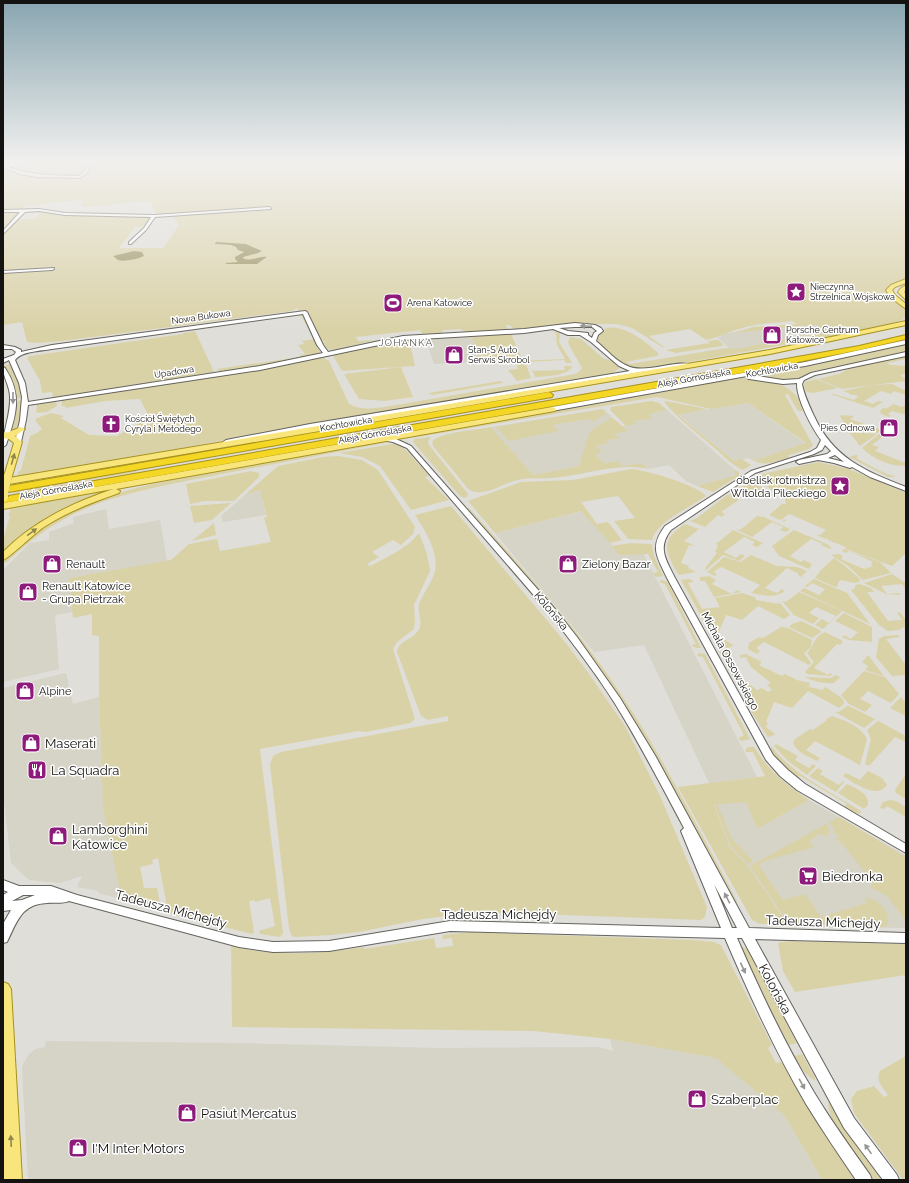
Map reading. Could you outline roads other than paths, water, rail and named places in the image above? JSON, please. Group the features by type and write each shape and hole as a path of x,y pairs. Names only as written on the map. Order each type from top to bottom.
{"highway":[{"name":"Aleja Górnośląska","path":"3,490 728,364 848,342 906,328"},
{"name":"Aleja Górnośląska","path":"3,498 747,369 859,348 906,337"},
{"path":"552,409 619,391"},
{"path":"246,447 347,424"}],"main road":[{"path":"906,282 893,286 889,290 892,296 906,307"},
{"path":"906,287 901,292 906,298"},
{"name":"Kochłowicka","path":"6,479 347,424 827,341 888,328 906,322"},
{"name":"Kochłowicka","path":"3,506 552,409"},
{"path":"5,433 21,429"},
{"path":"3,498 6,479 18,442 5,433"},
{"path":"3,557 33,531 81,504 118,490 176,475"},
{"path":"3,989 13,1180"}],"street":[{"path":"3,234 18,217"},
{"path":"131,242 146,228 153,217"},
{"path":"3,272 52,269"},
{"name":"Nowa Bukowa","path":"3,347 16,349 52,346 305,312 320,345 326,353"},
{"path":"563,329 594,326 600,330 596,334 593,341"},
{"path":"563,329 582,334 596,334"},
{"name":"Upadowa","path":"24,404 256,368 403,338 563,329"},
{"path":"582,334 593,341 622,366 621,371 614,375"},
{"name":"Kochłowicka","path":"552,409 827,360 906,342"},
{"name":"Nowa Bukowa","path":"3,361 26,352 52,346"},
{"path":"16,349 19,353 13,362 23,388 24,404 18,442"},
{"name":"Kochłowicka","path":"802,397 799,384 805,377 906,354"},
{"name":"Kochłowicka","path":"622,366 640,371 688,365"},
{"path":"3,369 10,380 14,394 12,411 3,445"},
{"path":"203,448 248,437 640,371"},
{"path":"732,377 757,377 788,383 800,381"},
{"path":"776,381 792,389 802,397 824,440 835,451 849,462 874,476"},
{"path":"409,447 408,440 410,436 420,432"},
{"path":"365,442 394,440 409,447"},
{"path":"814,456 820,449 824,440"},
{"name":"Kolońska","path":"409,447 548,606 597,669 625,713 669,792 849,1123 892,1180"},
{"path":"814,456 829,456 835,451"},
{"path":"814,456 844,464 906,488"},
{"name":"Michała Ossowskiego","path":"814,456 763,469 748,475 668,528 659,542 660,554 671,578 760,742 776,765 792,781 906,849"},
{"name":"Kolońska","path":"669,792 752,988 811,1100 830,1132 865,1180"},
{"name":"Tadeusza Michejdy","path":"3,885 21,891 49,890 59,892 75,899 239,942 273,947 329,946 450,926 728,932 906,938"},
{"name":"Tadeusza Michejdy","path":"3,900 21,891"},
{"name":"Tadeusza Michejdy","path":"3,906 22,905 39,898 75,899"},
{"path":"3,938 14,914 22,905"}],"place":[{"name":"Nieczynna Strzelnica Wojskowa","path":"796,292"},
{"name":"Arena Katowice","path":"393,303"},
{"name":"Porsche Centrum Katowice","path":"772,335"},
{"name":"Stan-S Auto Serwis Skrobol","path":"454,355"},
{"name":"Kościół Świętych Cyryla i Metodego","path":"111,424"},
{"name":"Pies Odnowa","path":"889,428"},
{"name":"obelisk rotmistrza Witolda Pileckiego","path":"840,486"},
{"name":"Renault","path":"52,564"},
{"name":"Zielony Bazar","path":"568,564"},
{"name":"Renault Katowice - Grupa Pietrzak","path":"28,592"},
{"name":"Alpine","path":"25,691"},
{"name":"Maserati","path":"31,743"},
{"name":"La Squadra","path":"37,770"},
{"name":"Lamborghini Katowice","path":"58,836"},
{"name":"Biedronka","path":"808,876"},
{"name":"Szaberplac","path":"697,1099"},
{"name":"Pasiut Mercatus","path":"187,1113"},
{"name":"I'M Inter Motors","path":"78,1148"}],"district":[{"name":"JOHANKA","path":"406,342"}]}
